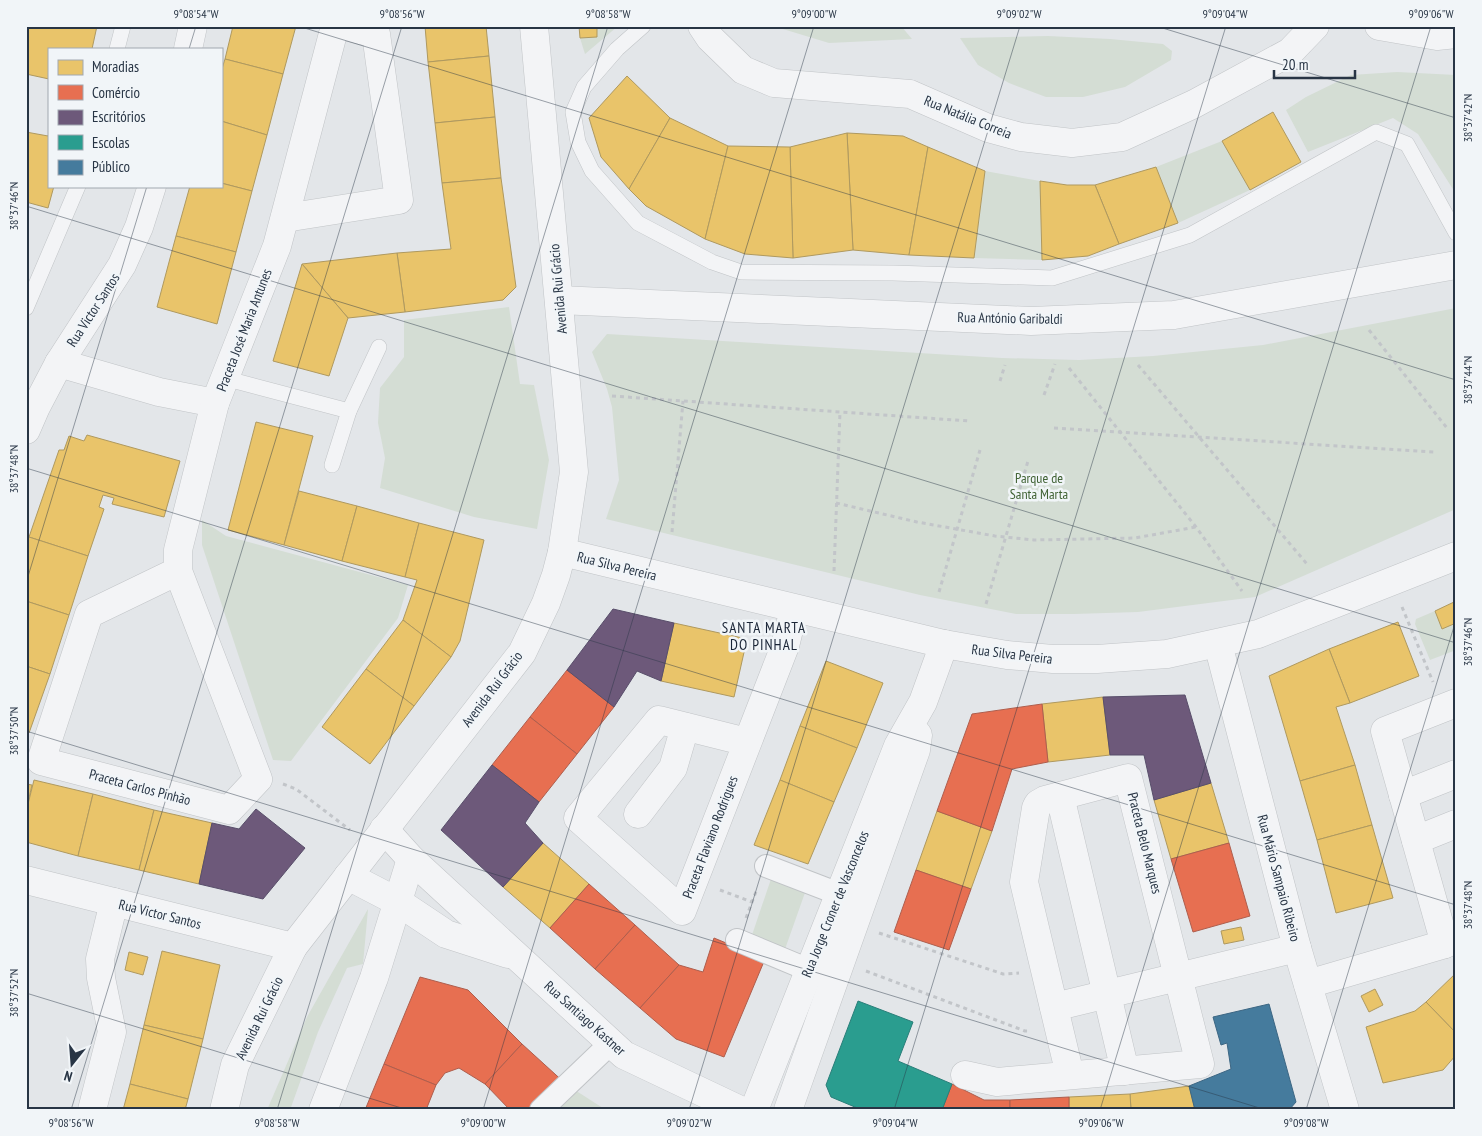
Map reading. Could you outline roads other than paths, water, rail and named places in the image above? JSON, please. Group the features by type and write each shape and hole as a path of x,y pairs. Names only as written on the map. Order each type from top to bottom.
{"street":[{"path":"188,48 193,26"},
{"name":"Praceta José Maria Antunes","path":"59,362 159,392 220,391 277,246 335,26"},
{"path":"285,218 399,200 376,34 344,26"},
{"name":"Avenida Rui Grácio","path":"224,1110 235,1066 293,947 522,653 546,603 562,552 574,472 534,26"},
{"name":"Rua Natália Correia","path":"702,26 710,38 743,70 774,83 910,94 988,128 1021,138 1072,143 1122,138 1194,104 1290,52 1315,26"},
{"path":"1379,26 1437,36 1456,34"},
{"name":"Rua Victor Santos","path":"26,430 59,362 122,265 139,227 151,188"},
{"name":"Rua António Garibaldi","path":"559,300 1031,321 1174,315 1456,265"},
{"path":"178,571 178,550 220,391"},
{"name":"Rua Silva Pereira","path":"562,552 944,644 1006,656 1097,660 1167,654 1258,634 1456,556"},
{"name":"Praceta Carlos Pinhão","path":"178,571 258,779 228,810 41,761 89,614 178,571"},
{"name":"Praceta Flaviano Rodrigues","path":"747,742 660,720 578,818 682,911 785,646 794,609"},
{"name":"Rua Jorge Croner de Vasconcelos","path":"754,1110 898,746 923,702 944,644"},
{"name":"Rua Mário Sampaio Ribeiro","path":"1218,644 1297,948 1344,1110"},
{"name":"Rua Jorge Croner de Vasconcelos","path":"788,1110 916,750 923,702"},
{"path":"1308,984 1450,939 1416,840 1385,730 1450,705"},
{"path":"638,814 674,768 685,727"},
{"path":"1403,795 1456,774"},
{"name":"Praceta Belo Marques","path":"966,1075 997,1082 1070,1076 1200,1064 1128,778 1043,801 1036,808 1024,879 1044,972 1070,1076"},
{"path":"1060,796 1125,1071"},
{"path":"1416,840 1456,824"},
{"name":"Rua Santiago Kastner","path":"377,837 411,859 624,1055 740,1110"},
{"path":"323,1110 374,978 411,859"},
{"path":"766,866 839,894"},
{"name":"Rua Santiago Kastner","path":"348,876 398,902 446,934 517,956"},
{"name":"Rua Victor Santos","path":"26,880 293,947"},
{"path":"92,1110 112,1032 101,978 100,959 114,902"},
{"path":"737,940 809,970"},
{"path":"1056,1017 1108,994 1297,948"},
{"path":"541,1110 611,1043"}],"lane":[{"path":"117,48 123,26"},
{"path":"643,26 617,49 584,86 573,112 578,142 592,171 638,223 712,262 742,272 892,273 1052,278 1190,235 1376,132 1407,144 1456,233"},
{"path":"26,308 77,188"},
{"path":"332,465 349,411 379,347"},
{"path":"220,391 349,411"}],"district":[{"name":"SANTA MARTA DO PINHAL","path":"764,636"}],"park label":[{"name":"Parque de Santa Marta","path":"1039,486"}]}
